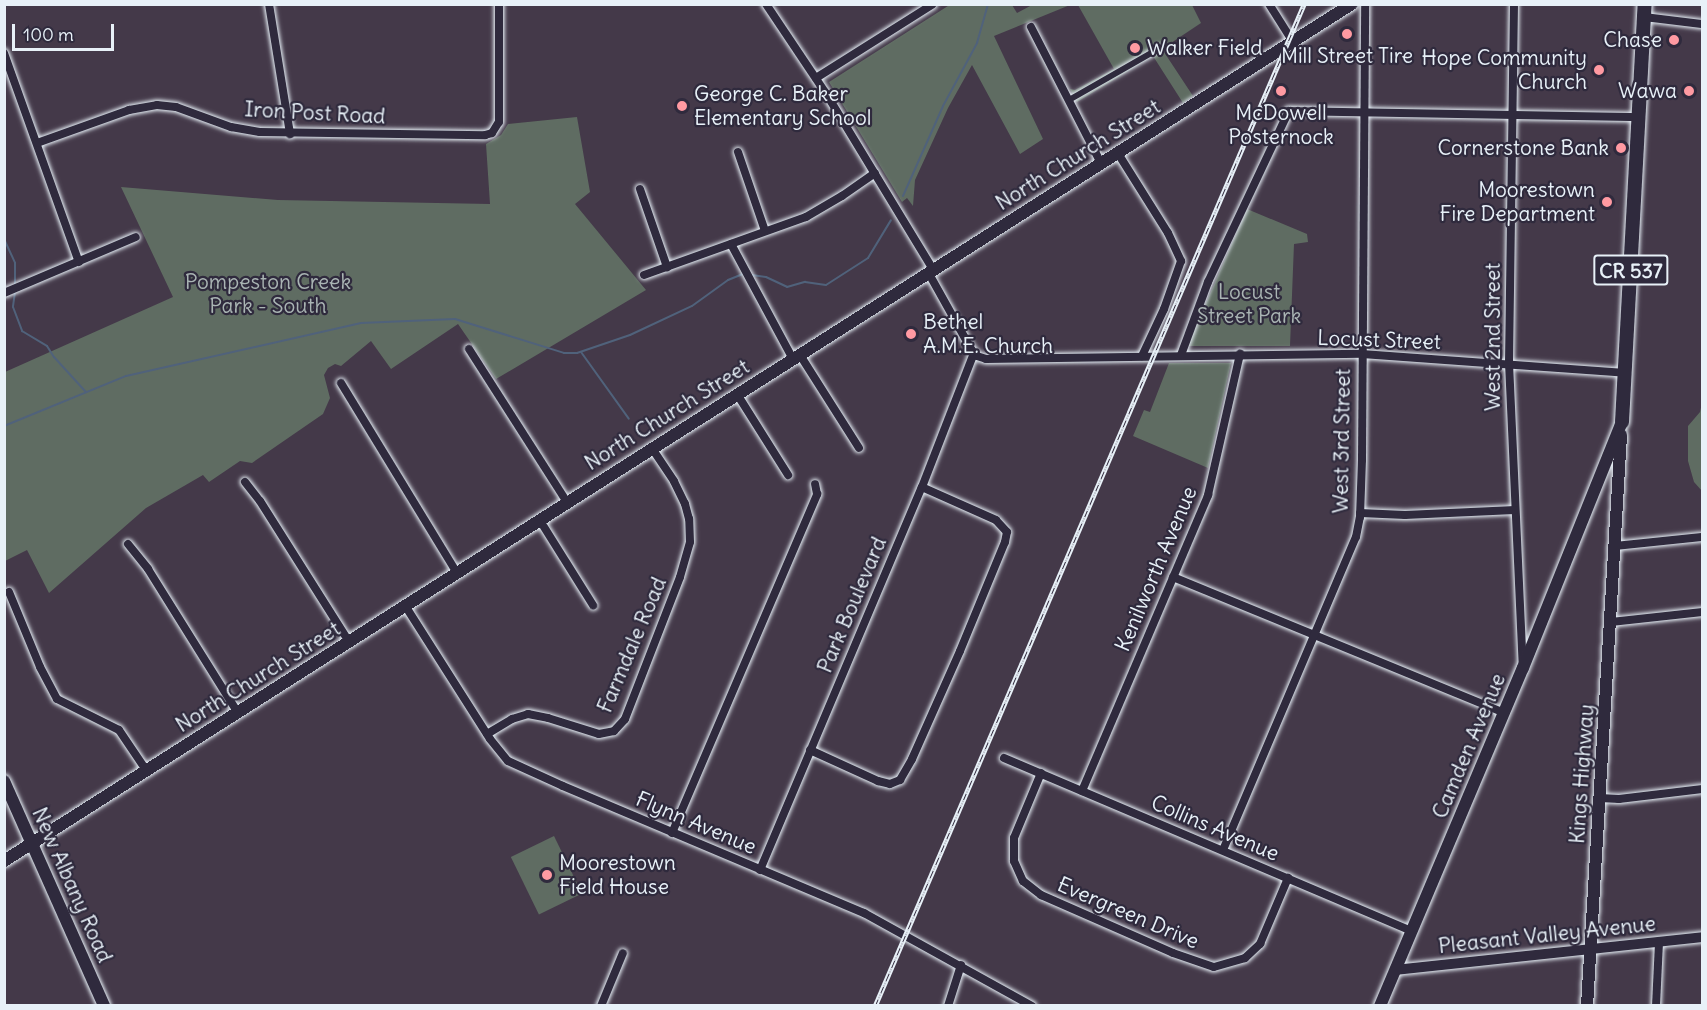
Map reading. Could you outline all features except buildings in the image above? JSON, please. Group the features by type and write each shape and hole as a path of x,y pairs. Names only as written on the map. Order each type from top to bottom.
{"main road":[{"name":"North Church Street","path":"4,861 406,607 539,519 1119,155 1352,4"},
{"name":"CR 537","path":"1617,484 1645,11"},
{"name":"Camden Avenue","path":"1380,1005 1523,668 1622,422"},
{"path":"1591,501 1601,486 1617,484"},
{"name":"Kings Highway","path":"1587,1005 1611,622 1617,484"},
{"name":"New Albany Road","path":"4,781 105,1005"}],"street":[{"path":"269,4 290,134"},
{"name":"Iron Post Road","path":"37,143 129,110 157,105 186,110 250,131 290,134 478,136 492,133 499,122 500,108 499,4"},
{"path":"766,4 816,78 874,173 931,271 974,353"},
{"path":"816,78 933,4"},
{"path":"1269,4 1293,42"},
{"name":"West 3rd Street","path":"1222,850 1356,537 1360,513 1365,4"},
{"name":"West 2nd Street","path":"1514,4 1509,363 1523,668"},
{"path":"1645,11 1702,24"},
{"path":"1032,27 1102,165"},
{"path":"1069,100 1160,48"},
{"path":"4,53 79,262"},
{"path":"1181,355 1208,282 1289,111 1512,113 1640,117"},
{"path":"738,152 765,231"},
{"path":"1119,155 1168,233 1181,261 1164,309 1142,356"},
{"path":"644,275 814,213 874,173"},
{"path":"640,189 667,267"},
{"path":"4,293 136,237"},
{"path":"731,244 797,357 860,448"},
{"path":"469,349 567,502"},
{"name":"Locust Street","path":"974,353 992,359 1362,354 1625,373"},
{"name":"Park Boulevard","path":"760,870 922,487 974,353"},
{"name":"Kenilworth Avenue","path":"1082,790 1212,482 1240,354"},
{"path":"341,383 457,573"},
{"path":"737,394 788,475"},
{"name":"Farmdale Road","path":"487,734 512,719 528,714 599,734 614,731 625,719 680,577 690,542 689,519 685,504 674,481 652,448"},
{"path":"245,482 260,501 349,642"},
{"path":"672,833 817,494 815,484"},
{"path":"810,750 878,781 894,782 903,777 912,759 1006,537 1005,527 996,520 922,487"},
{"path":"1360,513 1405,515 1515,510"},
{"path":"539,519 593,604"},
{"path":"1615,546 1702,537"},
{"path":"128,544 143,561 238,713"},
{"path":"1173,577 1504,713"},
{"path":"9,592 48,685 57,699 120,729 146,770"},
{"name":"Flynn Avenue","path":"406,607 502,756 514,764 864,913 1032,1005"},
{"path":"1611,622 1702,612"},
{"name":"Collins Avenue","path":"1004,758 1412,931"},
{"name":"Evergreen Drive","path":"1041,773 1014,838 1014,861 1023,881 1041,895 1173,953 1214,966 1227,965 1245,958 1260,944 1288,878"},
{"path":"1600,798 1619,799 1702,789"},
{"name":"Pleasant Valley Avenue","path":"1395,970 1702,938"},
{"path":"1656,1005 1659,942"},
{"path":"601,1005 623,953"},
{"path":"948,1005 961,965"}],"green space":[{"path":"951,4 1012,5 1017,13 1032,5 1070,5 994,36 1043,139 1020,154 972,65 948,108 915,180 913,206 907,198 902,202 829,82"},
{"path":"1078,5 1192,5 1201,23 1162,49 1193,96 1183,103 1153,56 1077,102 1070,89 1075,90 1114,69"},
{"name":"Pompeston Creek Park - South","path":"577,117 590,192 575,204 646,290 496,379 458,324 391,369 371,341 341,366 335,364 328,368 324,375 330,398 323,414 252,463 240,461 209,482 203,475 146,508 49,593 27,550 5,561 5,372 173,297 121,187 278,200 490,204 486,144 501,135 508,124"},
{"name":"Locust Street Park","path":"1247,209 1307,234 1308,242 1294,244 1290,346 1187,346"},
{"name":"Locust Street Park","path":"1169,363 1231,363 1208,468 1133,436 1144,410 1150,412"},
{"path":"1702,403 1702,491 1694,482 1688,461 1688,426 1700,412"},
{"name":"Moorestown Field House","path":"554,836 582,894 539,915 511,857"}],"waterway":[{"path":"903,196 943,106 977,43 988,4"},
{"path":"752,275 766,277 787,287 805,282 826,285 868,258 891,220"},
{"path":"4,239 15,263 15,286"},
{"path":"4,426 126,376 361,323 455,319 564,353 577,353 630,335 692,306 728,280 743,274"},
{"path":"15,292 13,307 22,331 47,346 86,392"},
{"path":"581,352 629,419"}],"railway":[{"path":"875,1006 1304,4"}],"place":[{"name":"Mill Street Tire","path":"1347,34"},
{"name":"Chase","path":"1674,40"},
{"name":"Walker Field","path":"1135,48"},
{"name":"Hope Community Church","path":"1599,70"},
{"name":"McDowell Posternock","path":"1281,91"},
{"name":"Wawa","path":"1689,91"},
{"name":"George C. Baker Elementary School","path":"682,106"},
{"name":"Cornerstone Bank","path":"1621,148"},
{"name":"Moorestown Fire Department","path":"1607,202"},
{"name":"Bethel A.M.E. Church","path":"911,334"},
{"name":"Moorestown Field House","path":"547,875"}]}
